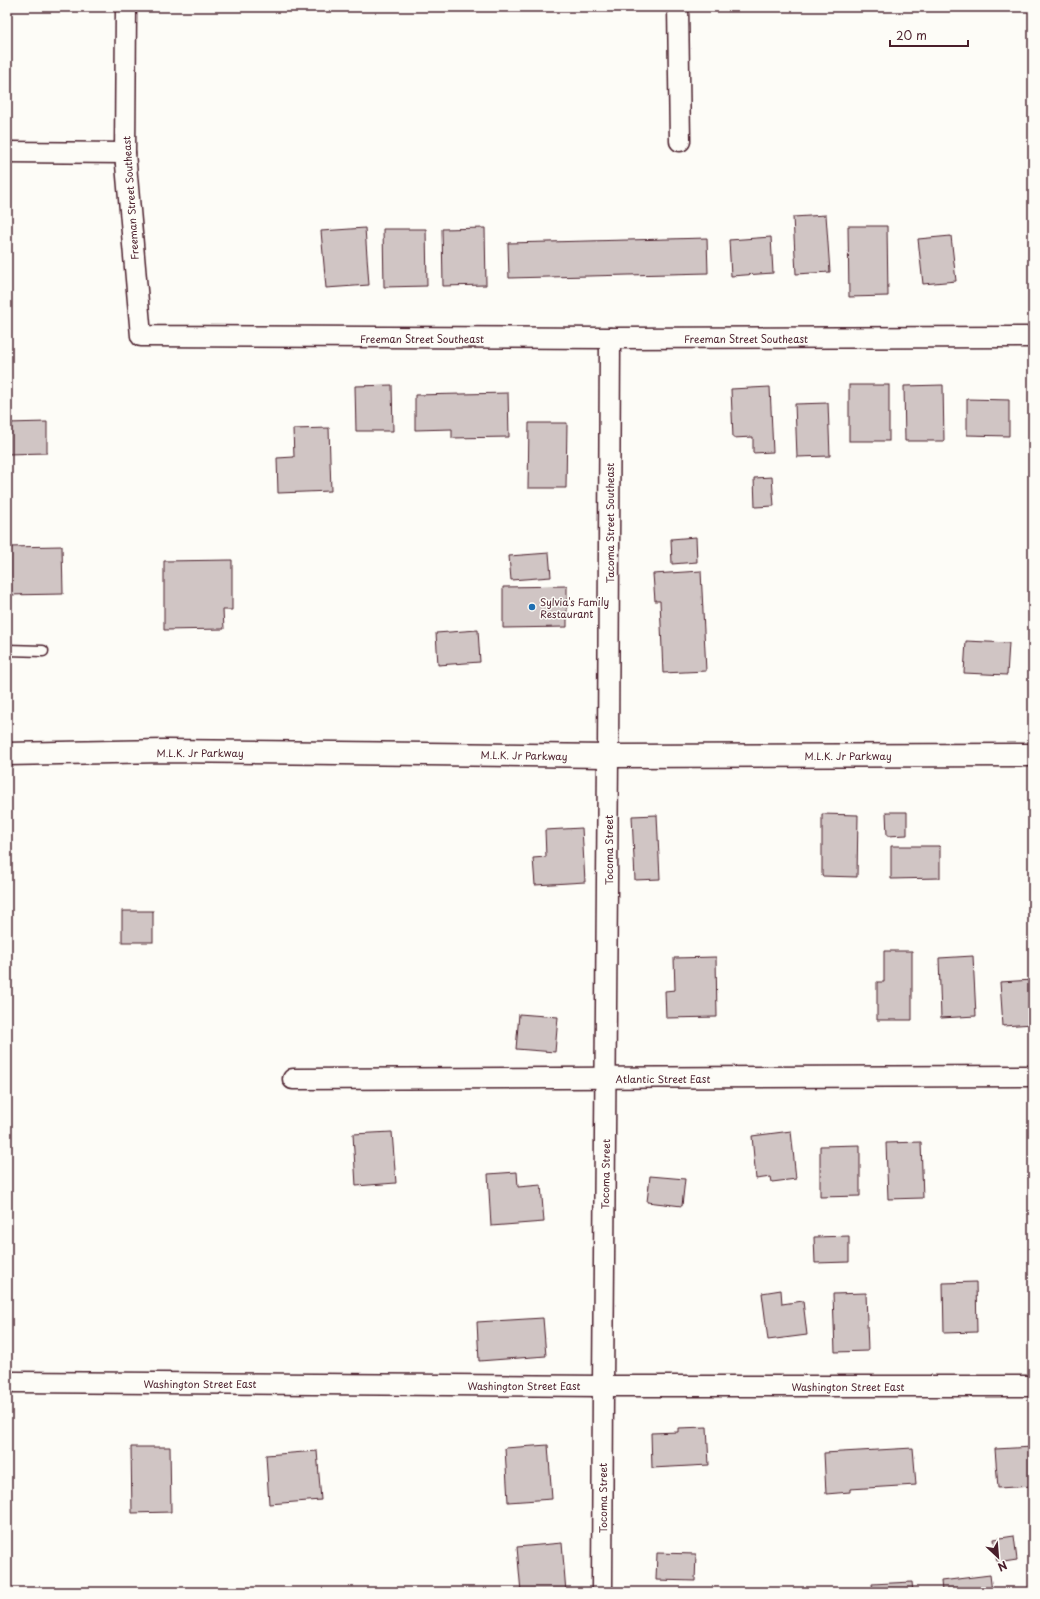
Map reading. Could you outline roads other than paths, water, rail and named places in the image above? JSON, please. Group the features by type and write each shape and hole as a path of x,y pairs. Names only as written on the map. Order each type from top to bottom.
{"main road":[{"name":"M.L.K. Jr Parkway","path":"10,752 164,751 608,756 1033,755"}],"street":[{"name":"Freeman Street Southeast","path":"126,7 125,153 141,336 610,338 1033,337"},
{"path":"678,7 680,141"},
{"path":"7,152 125,153"},
{"name":"Tacoma Street Southeast","path":"608,756 610,338"},
{"name":"Tocoma Street","path":"602,1592 608,756"},
{"name":"Atlantic Street East","path":"293,1079 606,1079 1033,1076"},
{"name":"Washington Street East","path":"14,1382 603,1386 1033,1386"}],"lane":[{"path":"7,650 43,651"}],"place":[{"name":"Sylvia's Family Restaurant","path":"532,607"}]}
